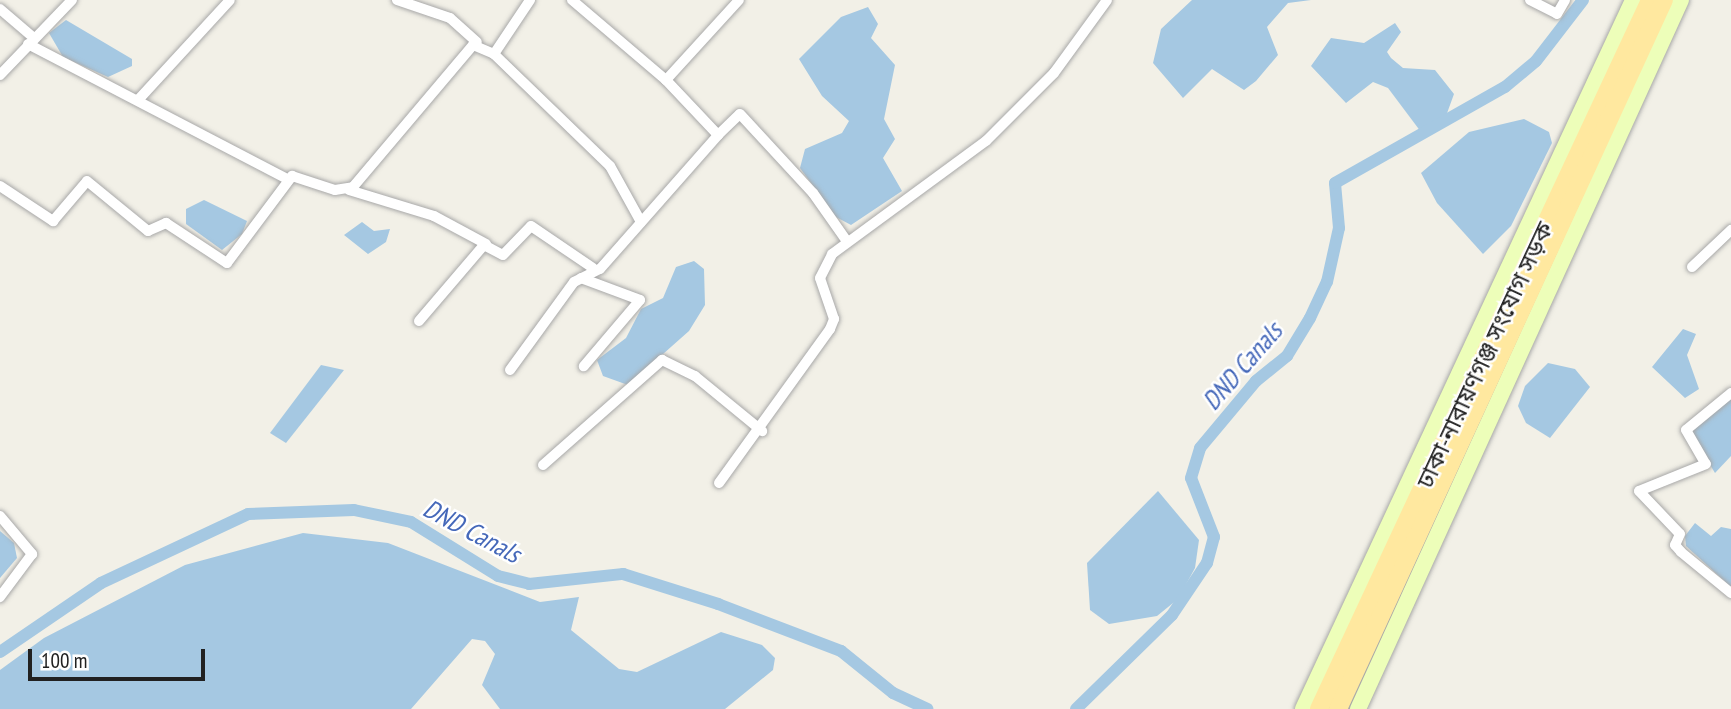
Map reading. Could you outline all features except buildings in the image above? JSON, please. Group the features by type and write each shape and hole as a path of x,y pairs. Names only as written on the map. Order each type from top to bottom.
{"main road":[{"name":"ঢাকা-নারায়ণগঞ্জ সংযোগ সড়ক","path":"1338,709 1650,0"},
{"name":"ঢাকা-নারায়ণগঞ্জ সংযোগ সড়ক","path":"1514,311 1664,0"},
{"name":"ঢাকা-নারায়ণগঞ্জ সংযোগ সড়ক","path":"1319,709 1334,658 1492,360"},
{"path":"1360,660 1377,668"}],"street":[{"path":"0,75 72,0"},
{"path":"139,99 230,0"},
{"path":"397,0 450,18 494,54 610,166 641,222"},
{"path":"494,54 530,0"},
{"path":"572,0 666,80 718,135"},
{"path":"666,80 739,0"},
{"path":"719,483 762,430 830,329 834,318 820,278 846,240 986,141 1048,80 1107,0"},
{"path":"1530,0 1557,14 1565,0"},
{"path":"1359,709 1633,0"},
{"path":"1492,360 1681,0"},
{"path":"0,9 31,41 287,179"},
{"path":"349,190 477,42"},
{"path":"0,186 53,221 87,181 148,231 173,226 222,264 287,179 299,176 434,216 503,255 531,226 538,226 593,268 600,269 718,135 740,114 814,193 846,240"},
{"path":"1692,267 1731,230"},
{"path":"419,321 486,244"},
{"path":"510,370 581,278 593,268"},
{"path":"581,278 640,300 584,366"},
{"path":"543,465 662,360 695,376 762,430"},
{"path":"1731,393 1686,430 1706,464 1639,491 1680,534 1675,545 1681,552 1731,593"},
{"path":"0,516 33,554 0,597"},
{"path":"1303,709 1334,658"}],"water":[{"path":"1192,0 1311,0 1288,3 1267,27 1278,55 1256,81 1244,90 1212,69 1183,98 1153,63 1161,29"},
{"path":"868,7 878,24 871,38 895,65 884,119 895,139 883,158 902,191 851,225 836,217 800,168 805,149 842,133 849,121 822,96 799,59 841,17"},
{"path":"66,20 132,59 132,66 108,77 63,57 49,33"},
{"path":"1395,23 1401,32 1387,52 1391,58 1403,68 1435,70 1454,94 1446,116 1421,132 1388,88 1373,82 1346,103 1311,66 1331,38 1364,43"},
{"path":"1524,119 1549,132 1552,143 1511,226 1483,254 1437,203 1421,173 1469,132"},
{"path":"204,200 247,221 242,234 222,250 186,224 186,209"},
{"path":"362,222 374,231 390,229 386,242 368,254 344,235"},
{"path":"694,261 704,269 705,305 689,331 628,385 603,376 597,360 626,338 641,309 663,298 676,267"},
{"path":"1683,329 1696,334 1687,355 1699,389 1685,398 1652,367"},
{"path":"1548,363 1575,369 1590,387 1550,438 1526,423 1518,406 1525,386"},
{"path":"321,365 344,370 286,443 270,433"},
{"path":"1731,397 1731,456 1715,473 1689,430"},
{"path":"1158,491 1199,540 1195,568 1178,599 1157,616 1109,624 1090,610 1087,563"},
{"path":"1695,523 1711,536 1721,527 1731,529 1731,587 1686,546 1685,536"},
{"path":"0,531 14,543 17,558 0,578"},
{"path":"303,533 388,543 540,602 579,597 571,630 619,669 637,672 721,632 762,645 775,658 773,670 725,709 500,709 482,685 495,654 485,641 472,639 411,709 0,709 0,670 44,638 185,565"}],"waterway":[{"name":"DND Canals","path":"1076,709 1172,615 1207,563 1214,537 1191,478 1200,448 1256,381 1287,356 1310,318 1327,282 1339,228 1335,183 1505,87 1536,61 1583,0"},
{"name":"DND Canals","path":"0,652 101,583 248,514 354,510 411,522 498,576 529,584 623,574 718,604 841,651 893,693 928,709"}]}
